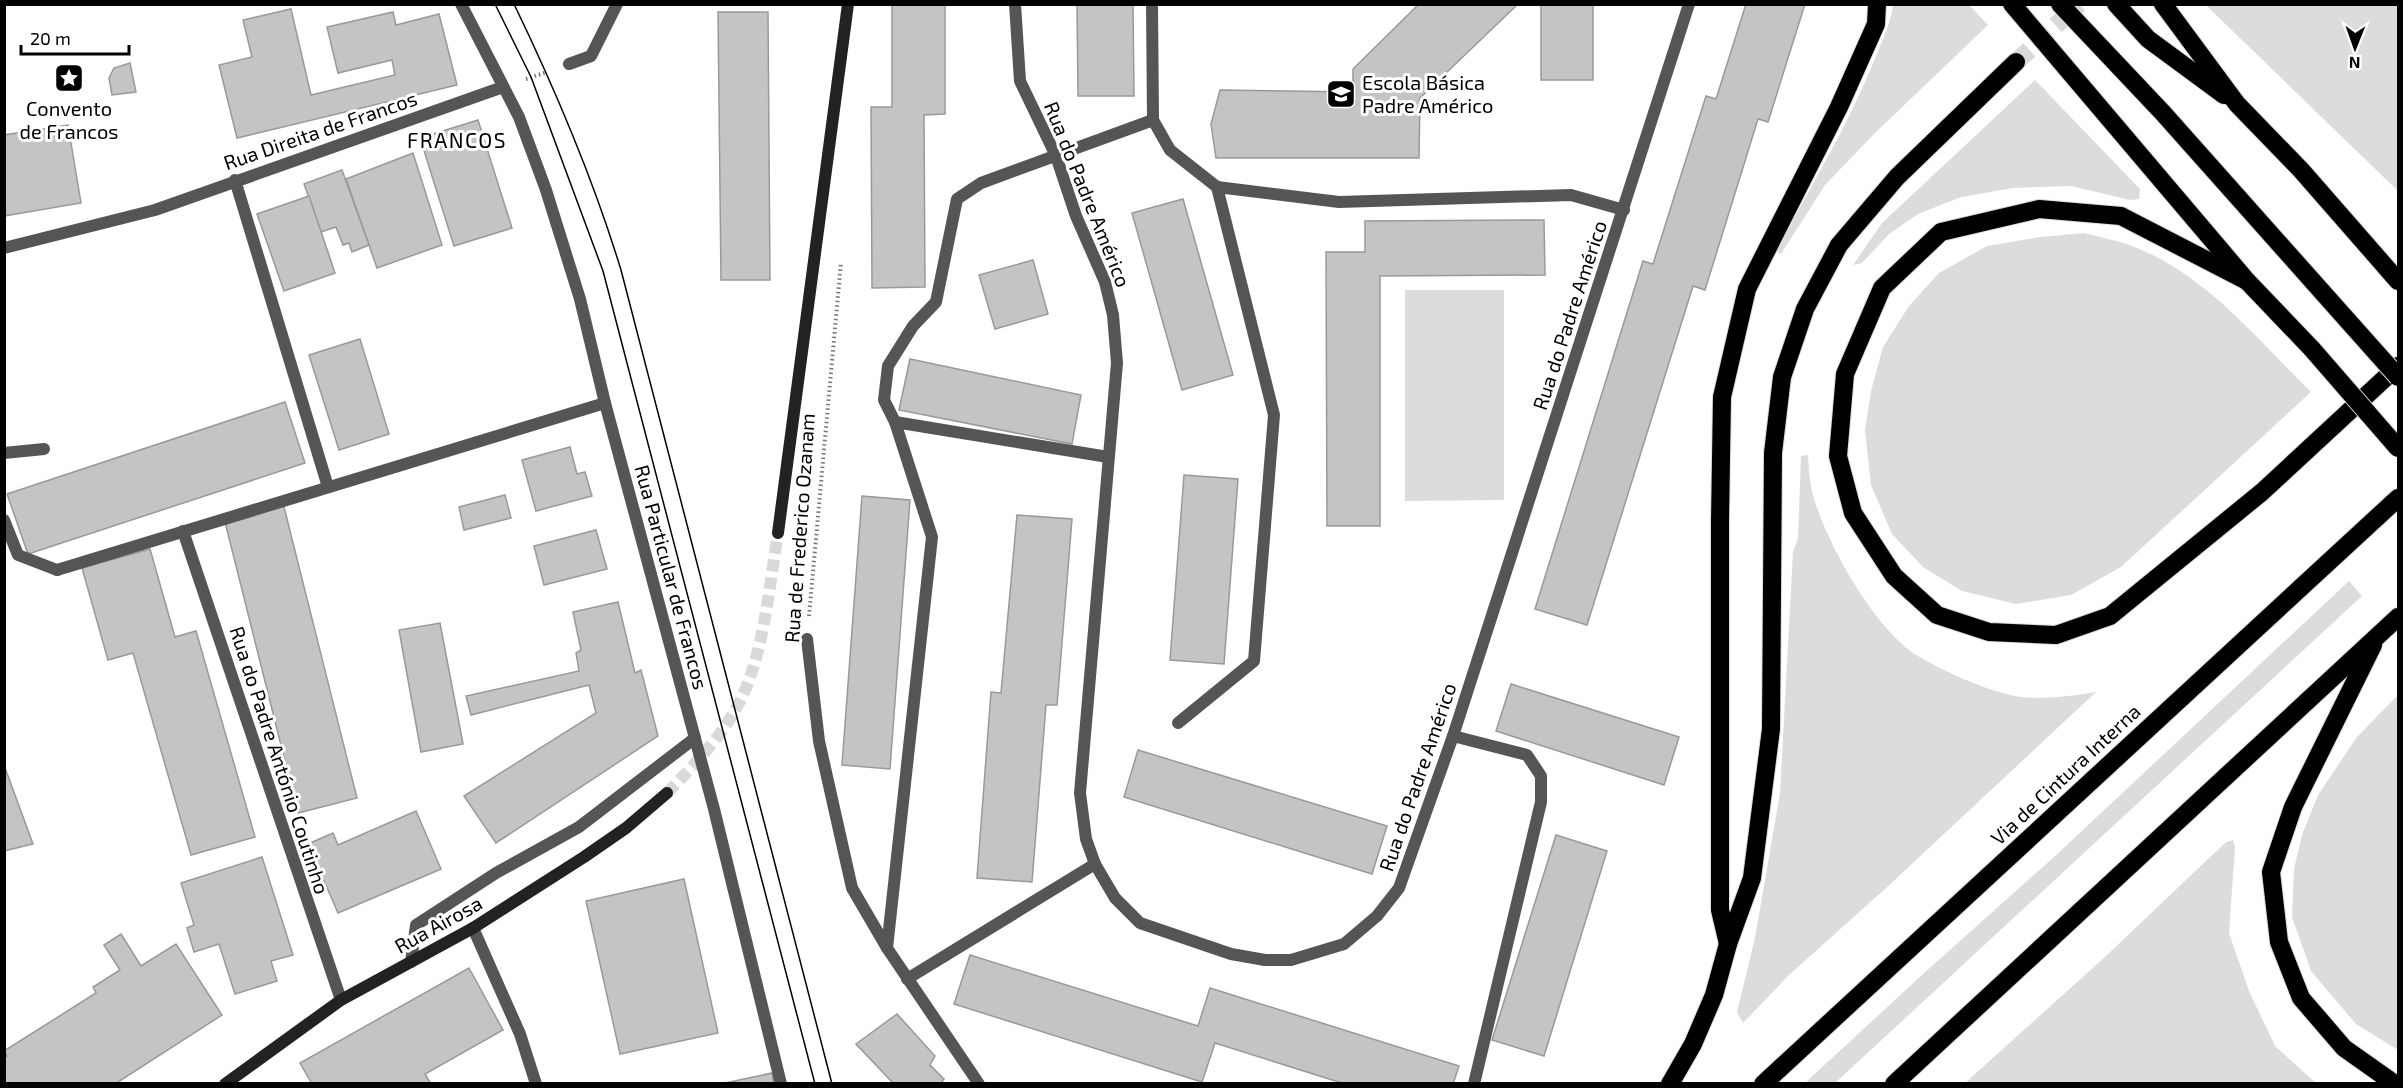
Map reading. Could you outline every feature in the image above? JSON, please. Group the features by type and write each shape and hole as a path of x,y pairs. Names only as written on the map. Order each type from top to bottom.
{"highway":[{"path":"1728,944 1720,910 1722,397 1746,289 1839,107 1876,24 1876,4"},
{"path":"2012,4 2247,281 2312,349 2398,448"},
{"path":"2060,4 2163,113 2398,377"},
{"path":"2116,4 2148,39 2237,104"},
{"path":"2163,4 2237,104 2301,170 2398,280"},
{"path":"1670,1083 1693,1044 1714,995 1728,944 1752,878 1771,729 1773,453 1782,377 1805,309 1839,245 1897,177 2016,62"},
{"path":"2247,281 2121,216 2039,209 1941,232 1882,288 1845,374 1838,456 1853,513 1893,576 1937,615 1989,632 2056,635 2110,616 2262,492 2398,366"},
{"name":"Via de Cintura Interna","path":"1763,1083 2398,498"},
{"path":"1894,1083 2398,616"},
{"path":"2378,636 2294,807 2271,872 2279,942 2301,998 2344,1048 2395,1083"}],"main road":[{"name":"Rua de Frederico Ozanam","path":"778,533 848,4"},
{"name":"Rua Airosa","path":"225,1083 341,1000 473,928 584,857 626,828 667,793"}],"street":[{"name":"Rua Particular de Francos","path":"461,4 519,117 564,245 695,738 781,1083"},
{"path":"569,64 591,56 616,4"},
{"name":"Rua do Padre Américo","path":"1015,4 1020,81 1056,156 1076,216 1105,282 1113,315 1117,363 1080,793 1086,839 1095,864 1115,898 1140,923 1231,954 1265,960 1291,960 1344,944 1377,916 1399,888 1453,736 1689,4"},
{"path":"1152,4 1153,120 1170,150 1217,187 1339,202 1571,195 1624,210"},
{"name":"Rua Direita de Francos","path":"4,248 155,210 503,87"},
{"path":"887,948 932,537 895,422 884,400 888,366 912,326 936,302 957,199 981,183 1153,120"},
{"path":"235,180 328,487"},
{"path":"1178,723 1254,661 1274,415 1217,187"},
{"path":"4,520 18,555 57,570 605,403"},
{"path":"895,422 1108,457"},
{"path":"4,453 44,449"},
{"name":"Rua do Padre António Coutinho","path":"183,531 341,1000"},
{"name":"Rua de Frederico Ozanam","path":"807,639 819,741 852,888 887,948 979,1083"},
{"path":"1453,736 1527,755 1541,776 1541,802 1474,1083"},
{"path":"411,962 416,924 496,873 579,827 695,738"},
{"path":"908,979 1095,864"},
{"path":"473,928 520,1034 536,1083"}],"path":[{"path":"503,87 569,64"},
{"name":"Rua de Frederico Ozanam","path":"807,639 842,252"}],"shaded area":[{"path":"1893,5 1969,5 1988,25 1875,133 1825,185 1781,254 1776,251 1861,90 1884,36"},
{"path":"2206,5 2398,5 2398,191 2213,12"},
{"path":"2035,80 2140,189 2139,199 2130,200 2071,186 2013,188 1961,197 1918,214 1889,234 1862,263 1853,265 1882,223"},
{"path":"2084,233 2129,245 2181,271 2227,308 2311,392 2121,567 2071,595 2016,604 1962,591 1923,567 1892,534 1871,485 1865,430 1871,391 1883,347 1909,306 1939,273 1987,246 2040,237"},
{"path":"1405,290 1504,290 1504,500 1405,501"},
{"path":"1808,455 1812,491 1818,511 1838,556 1866,602 1897,640 1913,653 1935,665 1986,688 2010,695 2041,698 2096,692 1885,889 1789,975 1743,1023 1737,1012 1755,938 1780,793 1793,552 1798,538 1801,456"},
{"path":"2349,581 2362,596 1835,1083 1805,1083 2054,857"},
{"path":"2398,695 2398,1050 2356,1024 2311,971 2292,917 2294,869 2302,835 2318,795 2357,737"},
{"path":"2233,840 2235,847 2229,933 2249,991 2275,1046 2316,1083 1965,1083 2106,956 2226,842"}],"building":[{"path":"892,4 945,4 945,114 924,115 925,287 872,288 871,107 892,107"},
{"path":"1077,4 1133,4 1134,96 1078,96"},
{"path":"1419,4 1518,4 1420,98 1419,158 1216,158 1211,124 1220,90 1353,92 1353,69"},
{"path":"1541,4 1593,4 1593,80 1541,80"},
{"path":"1746,4 1805,4 1768,122 1758,119 1705,290 1693,286 1587,625 1535,609 1643,261 1653,264 1706,96 1716,99"},
{"path":"291,9 311,95 395,75 392,60 338,73 327,27 393,12 396,25 439,14 457,85 237,138 219,65 252,57 243,20"},
{"path":"718,12 768,12 770,280 721,280"},
{"path":"130,63 136,92 112,95 109,78 114,68"},
{"path":"478,120 512,228 454,246 420,138"},
{"path":"68,125 81,203 4,216 4,135"},
{"path":"413,153 442,245 377,268 346,179"},
{"path":"342,170 369,245 352,252 349,243 343,245 336,227 321,232 304,184"},
{"path":"309,196 335,273 284,291 257,214"},
{"path":"1183,199 1233,375 1182,390 1132,213"},
{"path":"1544,220 1545,275 1380,276 1380,526 1327,526 1326,252 1365,252 1365,221"},
{"path":"1033,260 1048,314 995,329 979,275"},
{"path":"360,339 389,434 339,450 309,355"},
{"path":"910,359 1081,395 1072,444 899,410"},
{"path":"285,402 305,463 28,554 7,494"},
{"path":"570,447 577,474 585,472 592,496 536,511 522,460"},
{"path":"1184,475 1238,479 1224,664 1170,660"},
{"path":"505,495 511,518 464,530 459,507"},
{"path":"862,496 910,500 890,769 842,765"},
{"path":"283,503 357,798 298,813 224,518"},
{"path":"1017,515 1072,519 1057,705 1046,705 1032,882 977,878 991,692 1001,693"},
{"path":"596,530 607,569 544,585 534,546"},
{"path":"150,549 175,637 196,631 255,837 191,855 133,653 108,660 82,568"},
{"path":"618,602 635,673 641,670 658,736 496,843 464,796 596,713 589,685 471,715 466,696 579,671 576,653 581,650 573,612"},
{"path":"440,623 463,744 421,752 399,630"},
{"path":"1511,684 1679,737 1664,785 1496,731"},
{"path":"1138,750 1387,826 1372,874 1124,797"},
{"path":"4,765 33,844 4,851"},
{"path":"416,811 441,869 338,913 308,844 333,833 338,845"},
{"path":"1556,835 1607,851 1544,1056 1492,1040"},
{"path":"262,857 293,955 271,961 277,981 235,994 219,944 194,952 187,928 194,925 181,883"},
{"path":"684,879 718,1033 620,1054 586,901"},
{"path":"121,934 141,966 176,944 222,1015 115,1084 4,1084 4,1058 7,1056 4,1051 96,993 93,987 120,970 104,945"},
{"path":"970,955 1198,1026 1210,988 1459,1066 1453,1084 1345,1084 1215,1043 1202,1082 954,1004"},
{"path":"469,968 503,1030 425,1074 431,1084 312,1084 300,1063"},
{"path":"897,1014 935,1056 930,1065 944,1079 940,1084 894,1084 856,1044"},
{"path":"772,1073 774,1084 720,1084"}],"tunnel":[{"path":"2016,62 2079,4"},
{"path":"667,793 715,739 739,703 760,642 778,533"}],"tram line":[{"path":"495,4 531,77 603,271 815,1084"},
{"path":"514,4 573,135 621,270 832,1084"}],"place":[{"name":"Convento de Francos","path":"69,78"},
{"name":"Escola Básica Padre Américo","path":"1341,94"}],"district":[{"name":"FRANCOS","path":"457,139"}]}
